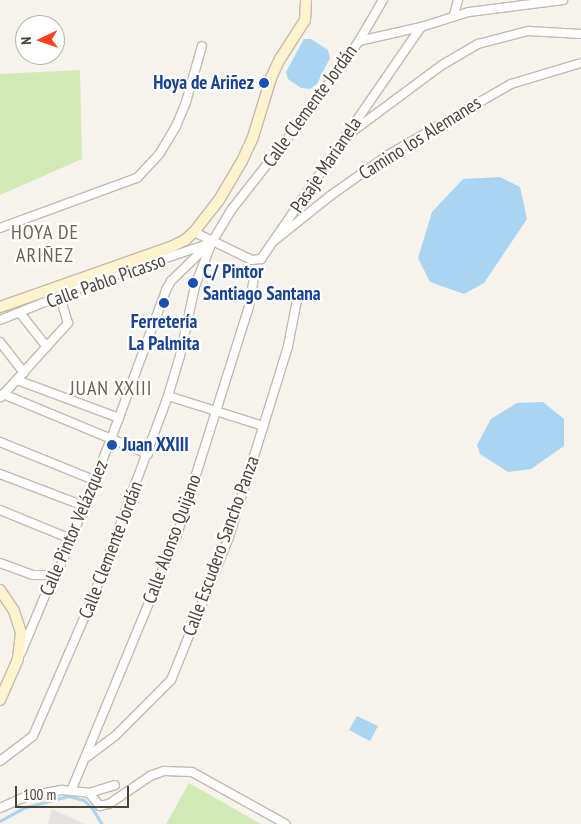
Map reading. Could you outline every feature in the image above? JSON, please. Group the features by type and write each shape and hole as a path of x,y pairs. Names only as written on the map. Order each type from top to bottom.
{"main road":[{"path":"0,307 173,246 185,240 194,232 219,200 253,137 271,78 280,59 305,20 306,0"},
{"path":"0,590 7,598 18,620 21,633 18,659 0,700"}],"street":[{"name":"Calle Clemente Jordán","path":"0,761 33,736 94,595 168,396 180,356 195,286 212,242 232,208 308,112 359,41 383,0"},
{"path":"454,15 458,0"},
{"path":"359,41 420,27 454,15 562,0"},
{"name":"Pasaje Marianela","path":"194,232 252,260 261,259 420,27"},
{"path":"346,137 442,65 478,44 528,31 581,34"},
{"path":"0,228 137,178 160,153 176,126 186,102 202,46"},
{"name":"Camino los Alemanes","path":"274,241 330,196 388,155 510,84 581,63"},
{"path":"219,200 232,208"},
{"path":"210,213 224,221"},
{"name":"Calle Pablo Picasso","path":"0,320 212,242"},
{"name":"Calle Pintor Velázquez","path":"18,659 49,586 58,572 111,439 166,290 171,281 212,242"},
{"name":"Calle Alonso Quijano","path":"71,791 87,757 176,538 249,306 254,279"},
{"path":"60,297 68,323 1,396 148,454"},
{"name":"Calle Escudero Sancho Panza","path":"87,757 116,735 172,680 229,537 288,346 297,300"},
{"path":"20,313 47,347"},
{"path":"0,342 24,373"},
{"path":"17,380 119,418"},
{"path":"168,396 263,426"},
{"path":"0,442 94,480"},
{"path":"0,474 84,506"},
{"path":"0,510 71,539"},
{"path":"0,562 33,575 49,576 58,572"},
{"path":"89,793 100,806 109,804 150,776 164,771 192,772 286,824"},
{"path":"0,808 25,797 62,790 89,793 115,785"}],"green space":[{"path":"80,70 82,159 0,195 0,74"},
{"path":"189,783 261,824 166,824"}],"shaded area":[{"path":"52,809 85,824 48,824"}],"water":[{"path":"304,39 311,39 328,50 330,58 317,84 310,89 301,88 288,79 286,72"},
{"path":"500,177 520,187 527,219 484,283 464,294 430,282 418,258 432,212 463,179"},
{"path":"543,402 564,419 564,446 531,469 508,472 480,454 477,445 491,419 517,403"},
{"path":"357,716 378,726 370,741 349,730"}],"waterway":[{"path":"0,821 23,808 68,796 84,800 93,809 102,824"}],"place":[{"name":"Hoya de Ariñez","path":"264,83"},
{"name":"C/ Pintor Santiago Santana","path":"193,283"},
{"name":"Ferretería La Palmita","path":"164,303"},
{"name":"Juan XXIII","path":"112,445"}],"district":[{"name":"HOYA DE ARIÑEZ","path":"45,244"},
{"name":"JUAN XXIII","path":"111,388"}]}
